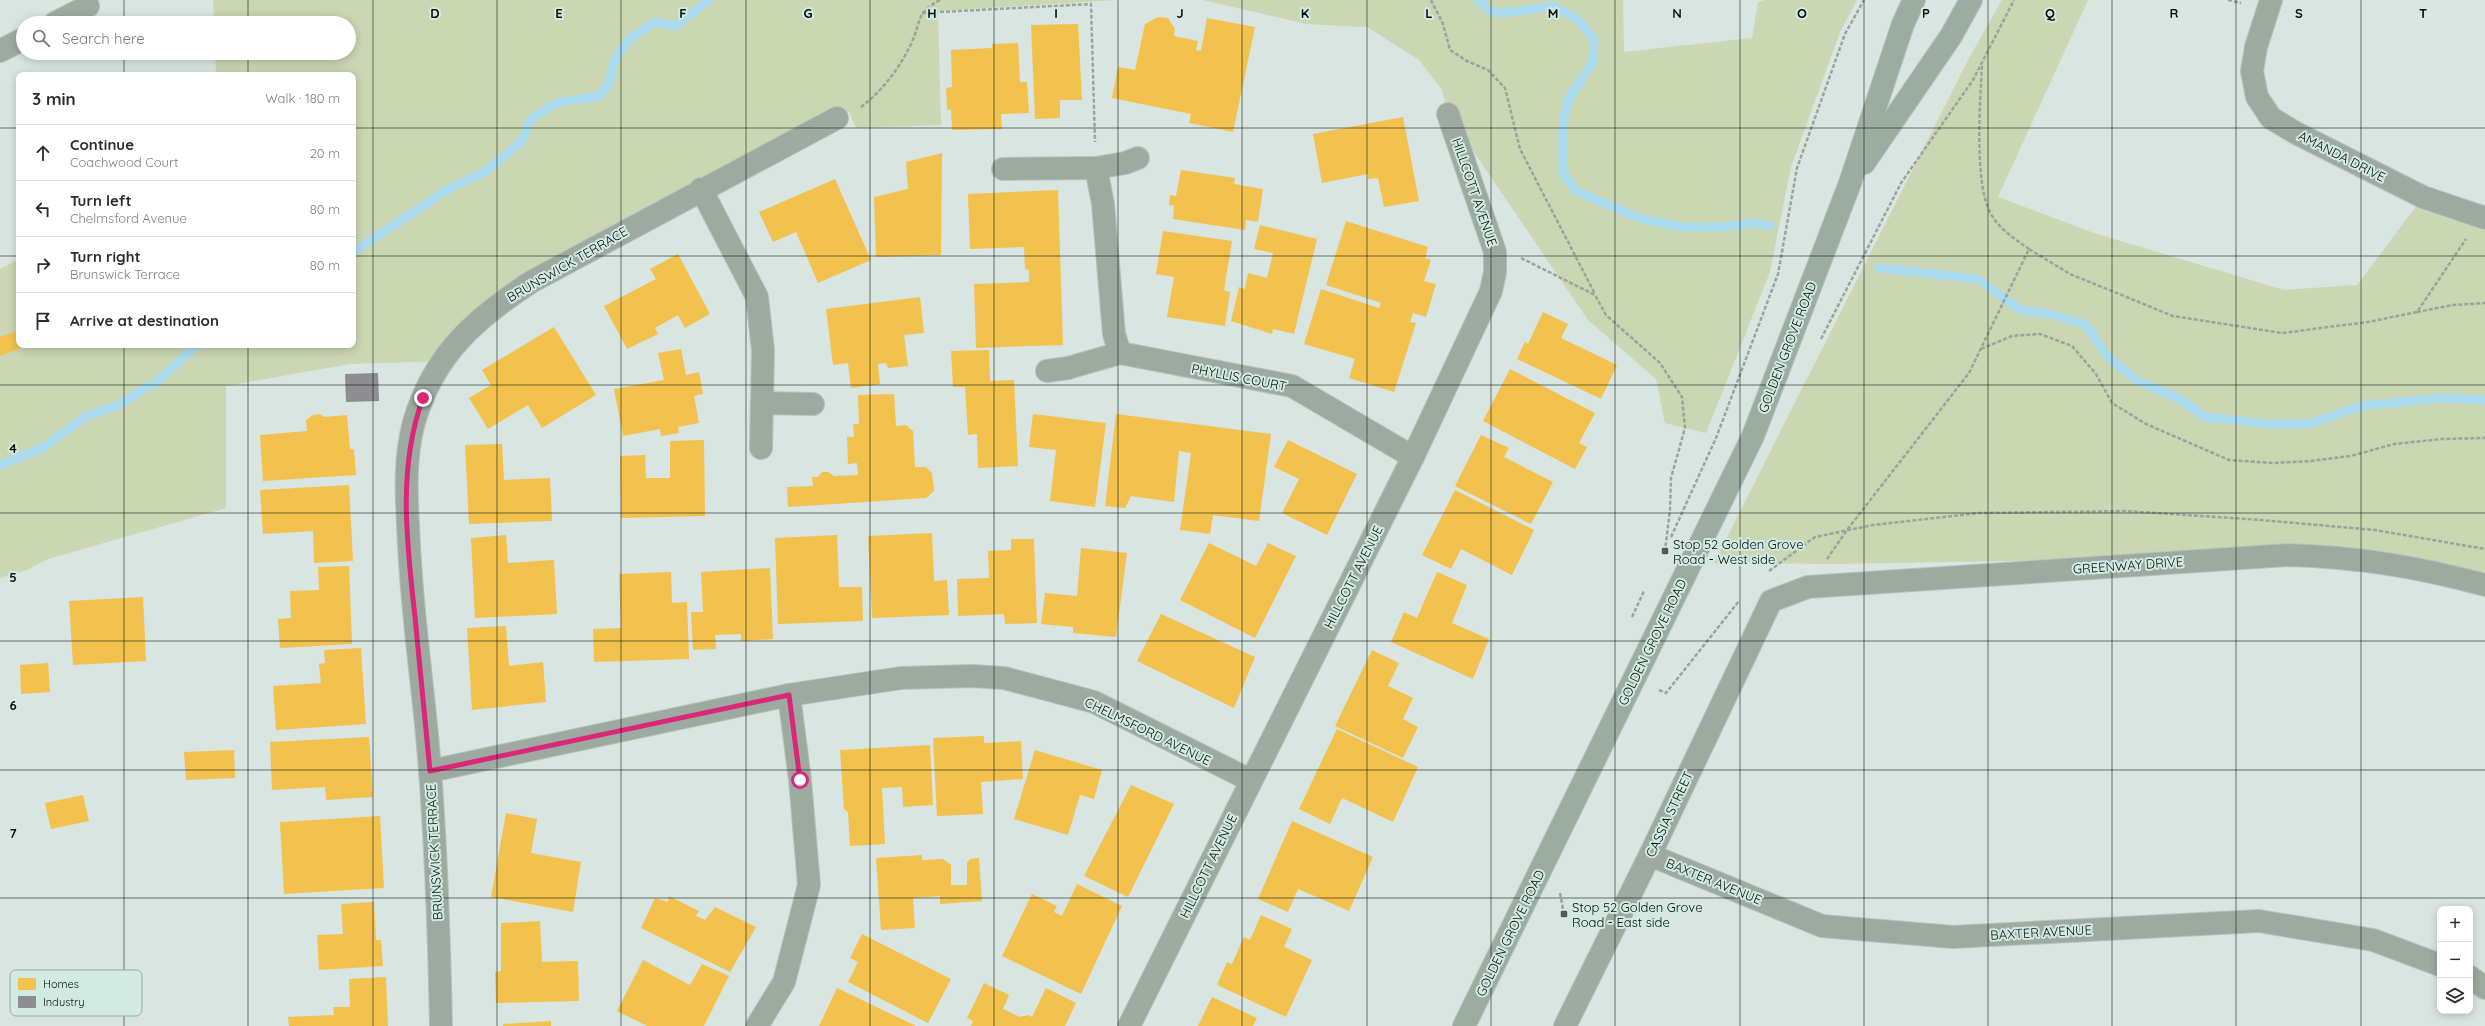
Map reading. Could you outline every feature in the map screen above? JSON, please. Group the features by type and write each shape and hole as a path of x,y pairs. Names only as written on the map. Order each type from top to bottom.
{"main road":[{"name":"GOLDEN GROVE ROAD","path":"1464,1026 1753,436 1850,184 1903,24 1914,0"},
{"name":"GOLDEN GROVE ROAD","path":"1850,184 1951,36 1971,0"}],"street":[{"name":"AMANDA DRIVE","path":"2271,0 2256,47 2252,71 2257,97 2271,118 2296,133 2423,197 2483,218"},
{"path":"69,16 88,6"},
{"path":"0,51 16,43"},
{"name":"HILLCOTT AVENUE","path":"1129,1026 1250,780 1413,457 1485,307 1495,272 1495,252 1448,114"},
{"name":"BRUNSWICK TERRACE","path":"441,1026 430,771 410,570 406,488 407,456 414,422 423,398 441,361 466,331 491,308 531,282 701,188 837,118"},
{"path":"1003,169 1096,168 1125,163 1138,158"},
{"path":"1096,168 1103,204 1114,334 1120,353"},
{"path":"701,188 757,297 763,350 761,448"},
{"name":"PHYLLIS COURT","path":"1047,371 1068,368 1120,353 1292,386 1413,457"},
{"path":"762,403 813,404"},
{"name":"GREENWAY DRIVE","path":"1771,601 1808,587 2288,555 2340,557 2427,570 2485,585"},
{"name":"CASSIA STREET","path":"1565,1026 1650,855 1771,601"},
{"name":"CHELMSFORD AVENUE","path":"430,771 789,695 902,678 1004,678 1094,702 1250,780"},
{"path":"757,1026 784,982 809,885 800,780 789,695"},
{"name":"BAXTER AVENUE","path":"1650,855 1822,926 1953,937 2259,921 2373,940 2437,964"},
{"path":"2471,978 2485,988"}],"path":[{"path":"857,110 874,97 893,74 911,44 922,12 940,0"},
{"path":"1431,0 1443,24 1450,50 1467,61 1488,70 1505,88 1520,150 1606,315 1660,363 1682,397 1685,428 1670,478 1670,510 1665,551 1716,438 1778,274 1797,168 1845,34 1864,0"},
{"path":"1973,80 2014,0"},
{"path":"922,12 1091,4 1096,168"},
{"path":"1982,64 1979,120 1982,190 1985,203 1997,223 2029,249 2070,274 2173,316 2282,333 2368,322 2453,305 2485,303"},
{"path":"2417,312 2483,218"},
{"path":"1808,587 1847,530 1969,373 2029,249"},
{"path":"1495,252 1528,260 1595,295"},
{"path":"1980,349 2012,336 2040,334 2072,346 2096,374 2112,403 2146,424 2229,460 2273,464 2311,461 2351,456 2394,444 2442,439 2485,438"}],"green space":[{"path":"213,0 1117,0 938,11 941,125 856,128 849,111 701,189 531,282 441,361 350,364 226,386 226,508 48,559 27,570 0,578 0,269 16,261 16,348 356,348 356,72 216,72 215,60 356,60 356,16 214,16"},
{"path":"1203,0 1623,0 1624,52 1752,38 1758,2 1766,0 1857,0 1840,32 1791,167 1770,272 1706,433 1665,423 1656,379 1588,320 1448,114 1442,90 1419,60 1367,27 1306,24"},
{"path":"2002,0 2088,0 1998,197 2091,232 2284,290 2357,285 2423,197 2485,218 2485,586 2245,557 1836,564 1714,563 1968,60"}],"building: Homes":[{"path":"1158,17 1168,18 1175,29 1174,36 1198,41 1196,50 1201,51 1207,18 1255,27 1233,132 1189,123 1191,114 1112,98 1118,67 1135,70 1145,24"},
{"path":"1078,24 1082,100 1060,100 1060,118 1035,119 1031,25"},
{"path":"1018,43 1020,82 1027,82 1029,113 1001,114 1002,129 952,130 951,110 947,110 946,88 952,87 951,50 992,48 992,44"},
{"path":"1403,117 1419,201 1384,207 1378,178 1368,179 1368,174 1322,183 1313,134"},
{"path":"942,153 941,255 876,257 874,197 908,189 906,162"},
{"path":"1181,170 1235,178 1234,184 1263,189 1258,222 1246,220 1245,230 1173,219 1174,206 1169,205 1170,195 1176,196"},
{"path":"835,179 871,260 818,283 796,232 773,242 759,212"},
{"path":"1058,190 1063,345 976,348 974,284 1029,282 1029,270 1025,269 1024,247 970,249 968,194"},
{"path":"1346,221 1428,247 1425,258 1431,260 1424,281 1436,284 1426,317 1413,313 1410,322 1416,323 1394,392 1349,378 1355,359 1304,344 1321,289 1379,308 1381,303 1326,285"},
{"path":"1260,225 1317,239 1294,334 1273,329 1272,334 1231,321 1239,287 1245,289 1248,273 1267,278 1273,253 1254,249"},
{"path":"1163,231 1232,241 1224,290 1230,292 1225,326 1167,317 1174,277 1156,274"},
{"path":"678,254 710,314 685,328 678,315 655,328 658,334 627,349 604,306 656,279 650,269"},
{"path":"920,297 924,333 904,335 908,366 888,368 886,363 878,364 880,384 851,388 848,363 833,365 826,309"},
{"path":"1543,312 1568,324 1561,338 1617,365 1601,399 1517,359 1525,342 1528,344"},
{"path":"554,327 596,395 542,428 528,405 488,429 469,398 491,385 482,370"},
{"path":"16,331 16,348 21,348 0,356 0,337"},
{"path":"681,349 686,375 699,372 703,394 694,396 699,423 678,427 679,433 661,436 660,429 623,436 614,389 664,380 658,353"},
{"path":"989,350 990,381 1014,380 1018,466 978,468 977,434 968,435 965,387 953,387 951,351"},
{"path":"1510,369 1595,413 1579,443 1587,447 1575,469 1483,421"},
{"path":"894,394 896,426 906,425 913,431 915,467 926,467 932,473 934,491 926,498 788,507 787,487 813,486 812,477 818,477 822,472 828,472 834,476 858,475 857,463 848,464 847,437 854,437 853,424 859,424 858,395"},
{"path":"320,414 324,417 347,415 350,449 354,449 356,475 263,481 260,435 307,431 306,420 313,415"},
{"path":"1033,414 1106,423 1095,507 1050,501 1056,450 1029,447"},
{"path":"1116,414 1271,434 1259,521 1213,515 1210,534 1180,530 1191,453 1179,451 1174,502 1131,496 1125,508 1105,506"},
{"path":"1481,435 1509,448 1504,457 1553,482 1531,524 1455,486"},
{"path":"704,440 705,516 621,518 620,456 645,455 646,478 670,478 670,441"},
{"path":"1288,440 1357,474 1327,535 1282,513 1299,479 1274,467"},
{"path":"502,444 504,480 550,478 552,521 469,524 465,445"},
{"path":"349,485 353,561 314,563 313,531 263,534 260,490"},
{"path":"1455,490 1534,530 1512,575 1461,549 1451,569 1422,555"},
{"path":"932,533 934,581 947,580 949,615 872,618 868,536"},
{"path":"506,535 508,563 554,560 557,614 475,618 471,538"},
{"path":"837,535 839,587 862,587 863,621 778,624 775,538"},
{"path":"1011,539 1034,539 1037,623 1005,624 1004,614 958,616 957,579 989,578 988,551 1011,550"},
{"path":"1209,543 1256,566 1268,543 1296,556 1255,638 1180,600"},
{"path":"1081,548 1127,553 1116,637 1073,633 1073,627 1041,624 1045,593 1077,596"},
{"path":"349,566 352,644 280,648 278,619 291,618 290,591 319,590 318,567"},
{"path":"770,568 773,639 741,641 741,634 715,635 716,649 693,650 691,612 703,612 701,572"},
{"path":"671,572 672,603 687,602 689,659 594,662 593,629 621,628 619,574"},
{"path":"1437,572 1467,585 1452,623 1489,639 1473,679 1391,642 1404,612 1417,618"},
{"path":"143,597 146,661 73,665 69,601"},
{"path":"1161,614 1255,657 1234,708 1137,661"},
{"path":"506,626 509,666 543,662 546,702 472,710 467,628"},
{"path":"361,648 366,724 276,730 273,686 321,683 319,664 325,663 324,650"},
{"path":"1372,650 1399,663 1388,686 1413,698 1403,719 1418,727 1403,758 1335,726"},
{"path":"48,663 50,692 21,694 20,665"},
{"path":"1337,729 1418,767 1393,822 1342,798 1330,824 1299,809"},
{"path":"984,736 984,743 1021,741 1023,779 981,782 983,814 937,816 933,738"},
{"path":"369,737 373,797 326,800 325,787 272,790 270,742"},
{"path":"930,745 933,805 903,807 902,787 882,788 885,844 850,846 848,812 844,809 840,750"},
{"path":"234,750 235,778 186,780 184,752"},
{"path":"1035,750 1102,770 1094,799 1080,795 1068,835 1014,819"},
{"path":"1131,785 1174,804 1128,897 1084,876"},
{"path":"83,795 89,821 51,829 45,803"},
{"path":"506,813 537,819 531,853 581,862 573,912 491,897"},
{"path":"380,816 384,888 284,894 280,822"},
{"path":"1292,821 1373,857 1349,911 1298,889 1288,912 1258,899"},
{"path":"922,855 922,860 943,859 951,865 951,885 967,885 967,863 970,859 979,858 982,901 940,904 940,896 913,898 915,928 881,930 876,858"},
{"path":"1077,884 1122,906 1081,994 1002,956 1032,894 1057,906 1054,912 1062,916"},
{"path":"669,896 699,911 696,916 705,920 715,907 756,927 730,972 641,928 655,898 668,902"},
{"path":"374,902 376,940 381,940 383,966 319,970 317,935 343,934 341,904"},
{"path":"1261,915 1292,929 1284,947 1312,960 1286,1017 1217,985 1227,962 1232,964 1244,937 1250,940"},
{"path":"540,921 542,962 578,961 579,1001 496,1003 495,972 501,971 501,923"},
{"path":"862,934 951,979 928,1023 848,982 858,962 850,958"},
{"path":"643,960 690,985 702,964 729,976 704,1026 647,1026 617,1011"},
{"path":"386,977 388,1026 289,1026 288,1017 334,1015 333,1007 350,1007 349,979"},
{"path":"984,983 1009,995 1003,1009 1020,1017 1028,1015 1032,1017 1046,988 1076,1003 1065,1026 971,1026 973,1021 967,1018"},
{"path":"837,988 916,1026 819,1026"},
{"path":"1212,997 1257,1018 1253,1026 1198,1026"},
{"path":"551,1021 551,1026 503,1026 503,1024"}],"building: Industry":[{"path":"378,373 379,401 346,402 345,374"}],"waterway":[{"path":"356,250 450,188 486,171 522,141 530,120 556,103 599,96 609,84 613,65 618,54 629,40 654,22 676,26 709,0"},
{"path":"1478,0 1492,12 1503,13 1554,6 1578,20 1594,39 1593,62 1568,100 1563,123 1563,173 1576,191 1639,218 1655,222 1683,227 1722,227 1757,223 1770,226"},
{"path":"1879,268 1978,279 2020,310 2049,314 2085,324 2108,357 2138,381 2178,398 2205,417 2270,424 2309,424 2361,406 2442,398 2485,400"},
{"path":"0,465 42,448 86,416 121,404 146,387 152,386 194,348"}],"place":[{"name":"Stop 52 Golden Grove Road - West side","path":"1665,551"},
{"name":"Stop 52 Golden Grove Road - East side","path":"1564,914"}],"route":[{"path":"423,398 414,422 407,456 406,488 410,570 430,771 789,695 800,780"}]}
